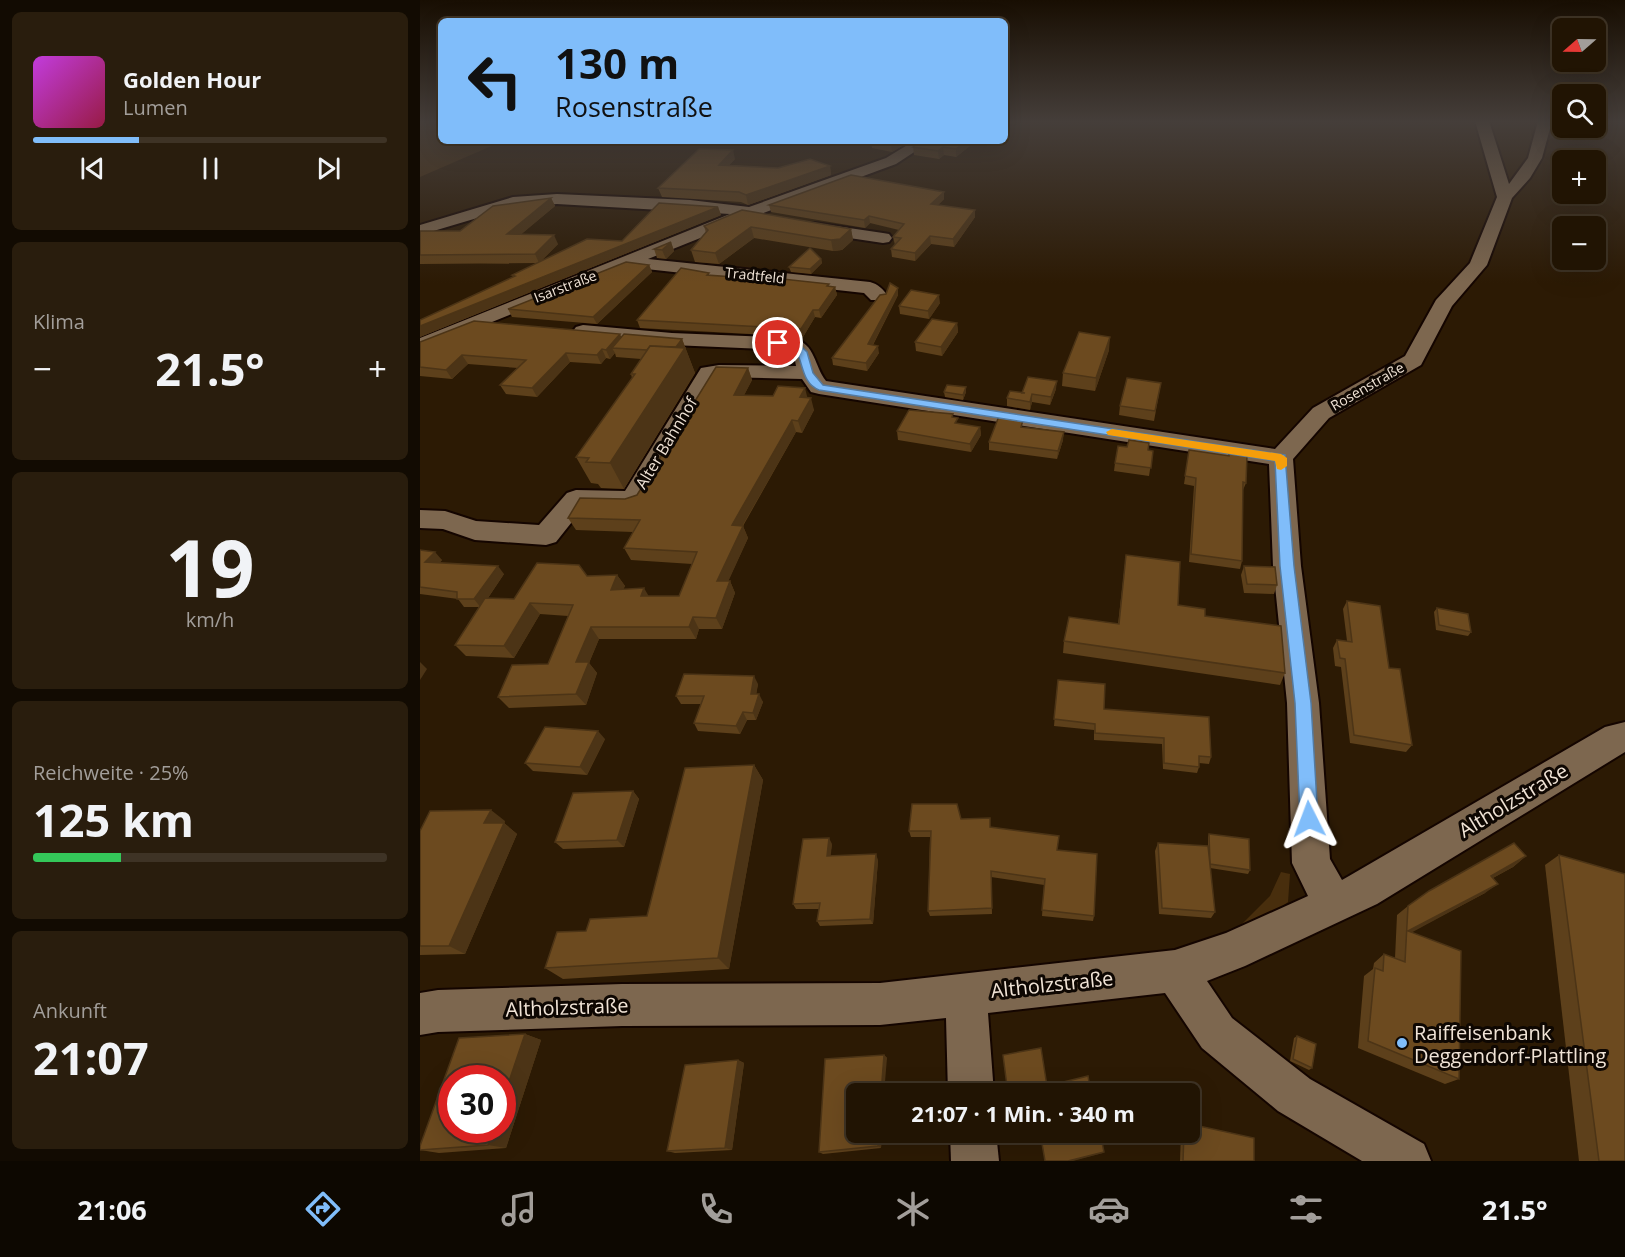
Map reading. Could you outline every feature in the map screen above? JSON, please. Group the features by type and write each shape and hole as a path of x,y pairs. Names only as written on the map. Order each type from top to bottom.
{"street":[{"name":"Isarstraße","path":"420,345 744,214 850,175"},
{"path":"1498,175 1505,198"},
{"name":"Rosenstraße","path":"1281,458 1320,413 1413,360 1443,304 1478,265 1505,198 1525,175"},
{"path":"420,230 513,202 556,200 700,205 741,209 744,214 777,221"},
{"path":"798,225 883,238 870,254"},
{"name":"Tradtfeld","path":"629,262 870,288 878,296"},
{"path":"477,322 672,339 793,344 804,354 808,373 819,387 840,392 1281,458 1287,566 1303,703 1311,862 1334,903"},
{"name":"Alter Bahnhof","path":"420,519 445,520 475,530 546,535 576,499 632,500 709,373 719,371 808,373"},
{"name":"Altholzstraße","path":"420,1014 438,1011 622,1005 880,1004 1175,971 1231,952 1363,890 1617,738 1625,737"},
{"path":"1175,971 1217,1033 1294,1095 1407,1161"},
{"path":"966,993 970,1083"},
{"path":"974,1143 975,1161"}],"shaded area":[{"path":"1281,872 1290,874 1288,902 1273,913 1235,931 1270,896"}],"building":[{"path":"671,175 803,175 746,195 739,192 658,188"},
{"path":"852,175 944,192 931,204 975,210 953,239 930,236 915,253 891,249 901,238 893,237 904,224 869,216 864,220 769,205"},
{"path":"551,198 507,234 554,235 535,254 420,255 420,231 460,231 493,206"},
{"path":"659,203 718,207 420,326 420,320 515,276 512,275 587,239 622,241"},
{"path":"742,210 851,229 840,239 831,240 751,227 715,253 691,250 708,230 704,226"},
{"path":"671,242 662,250 654,249"},
{"path":"810,248 821,259 810,269 789,267"},
{"path":"626,262 649,265 593,317 508,309"},
{"path":"681,268 709,273 707,275 762,279 764,277 829,284 827,286 835,287 819,310 813,310 801,329 637,320"},
{"path":"890,283 898,288 868,344 878,346 866,363 832,358 880,295 886,294"},
{"path":"911,290 939,295 928,311 899,306"},
{"path":"932,319 957,323 941,347 915,342"},
{"path":"474,321 620,334 606,350 602,349 597,355 566,353 532,388 500,385 526,360 462,355 446,370 420,367 420,342"},
{"path":"1079,332 1110,337 1096,378 1063,373"},
{"path":"624,334 682,339 676,347 650,346 647,350 612,348"},
{"path":"650,346 685,348 610,463 586,462 589,458 576,457 635,374 631,374"},
{"path":"716,367 748,368 734,395 773,396 778,386 805,388 800,397 811,398 798,421 792,420 732,525 743,526 717,581 730,581 716,618 693,617 689,627 591,627 576,662 589,662 576,694 498,697 512,665 548,664 573,605 530,603 504,646 455,645 485,598 514,599 537,563 579,565 587,576 617,575 611,590 644,588 641,596 679,596 697,552 624,548 640,520 568,518 580,498 625,499 637,495"},
{"path":"1028,377 1057,381 1051,397 1032,394 1030,402 1007,398 1010,391 1022,393"},
{"path":"1127,378 1161,383 1155,411 1120,406"},
{"path":"947,385 966,387 963,395 944,392"},
{"path":"909,410 953,414 952,417 958,418 955,423 980,427 970,444 897,431"},
{"path":"999,416 1023,420 1021,427 1064,432 1058,451 989,442"},
{"path":"1129,440 1149,443 1148,450 1153,451 1151,468 1115,463 1118,446 1127,447"},
{"path":"1189,450 1229,456 1229,452 1247,455 1246,483 1243,482 1242,561 1191,554 1196,478 1185,476"},
{"path":"420,550 435,552 425,562 498,566 474,599 457,599 457,592 420,587"},
{"path":"1126,555 1180,562 1178,605 1205,609 1205,616 1281,626 1285,673 1064,641 1069,617 1119,624"},
{"path":"1244,566 1275,567 1277,585 1247,584"},
{"path":"1347,601 1380,606 1389,668 1400,669 1412,745 1354,735 1345,659 1340,658 1337,640 1352,642"},
{"path":"1437,608 1468,614 1471,632 1439,625"},
{"path":"684,674 754,676 751,694 759,694 753,713 743,712 736,726 694,723 704,696 676,696"},
{"path":"1058,680 1105,684 1104,709 1209,717 1211,757 1199,756 1199,767 1164,763 1164,738 1095,733 1095,724 1054,719"},
{"path":"545,727 598,731 580,767 525,763"},
{"path":"754,765 718,958 545,968 557,932 586,931 590,919 647,916 685,768"},
{"path":"633,791 617,840 555,842 573,793"},
{"path":"912,804 957,804 961,819 990,818 990,827 1059,836 1057,850 1097,854 1094,916 1042,910 1045,879 991,871 992,908 928,911 931,831 909,831"},
{"path":"491,810 484,823 504,823 449,946 420,946 420,831 430,811"},
{"path":"1209,834 1249,839 1250,870 1210,864"},
{"path":"829,838 827,856 876,854 870,919 817,921 820,903 793,904 803,839"},
{"path":"1158,843 1208,846 1215,912 1162,908"},
{"path":"1514,843 1526,856 1491,876 1498,884 1408,931 1461,951 1459,1079 1368,1041 1375,968 1383,971 1384,954 1405,962 1408,906 1429,891"},
{"path":"1559,855 1625,874 1625,1161 1599,1161"},
{"path":"525,1034 515,1065 449,1065 459,1038"},
{"path":"1297,1036 1316,1044 1312,1068 1293,1059"},
{"path":"1041,1048 1047,1083 1007,1083 1003,1055"},
{"path":"884,1055 882,1083 846,1083 846,1143 878,1143 878,1146 819,1152 825,1059"},
{"path":"738,1060 725,1148 667,1151 685,1065"},
{"path":"1088,1076 1089,1083 1059,1083"},
{"path":"438,1096 438,1143 489,1143 488,1145 420,1150"},
{"path":"1200,1126 1254,1138 1254,1161 1183,1161 1184,1143 1200,1143"},
{"path":"1042,1143 1102,1143 1104,1152 1068,1161 1045,1161"}],"slow traffic":[{"path":"1112,432 1281,458 1281,466"}],"place":[{"name":"Raiffeisenbank Deggendorf-Plattling","path":"1402,1043"}],"route":[{"path":"778,343 793,344 804,354 805,367 819,387 1281,458 1287,566 1303,703 1309,819"}]}
